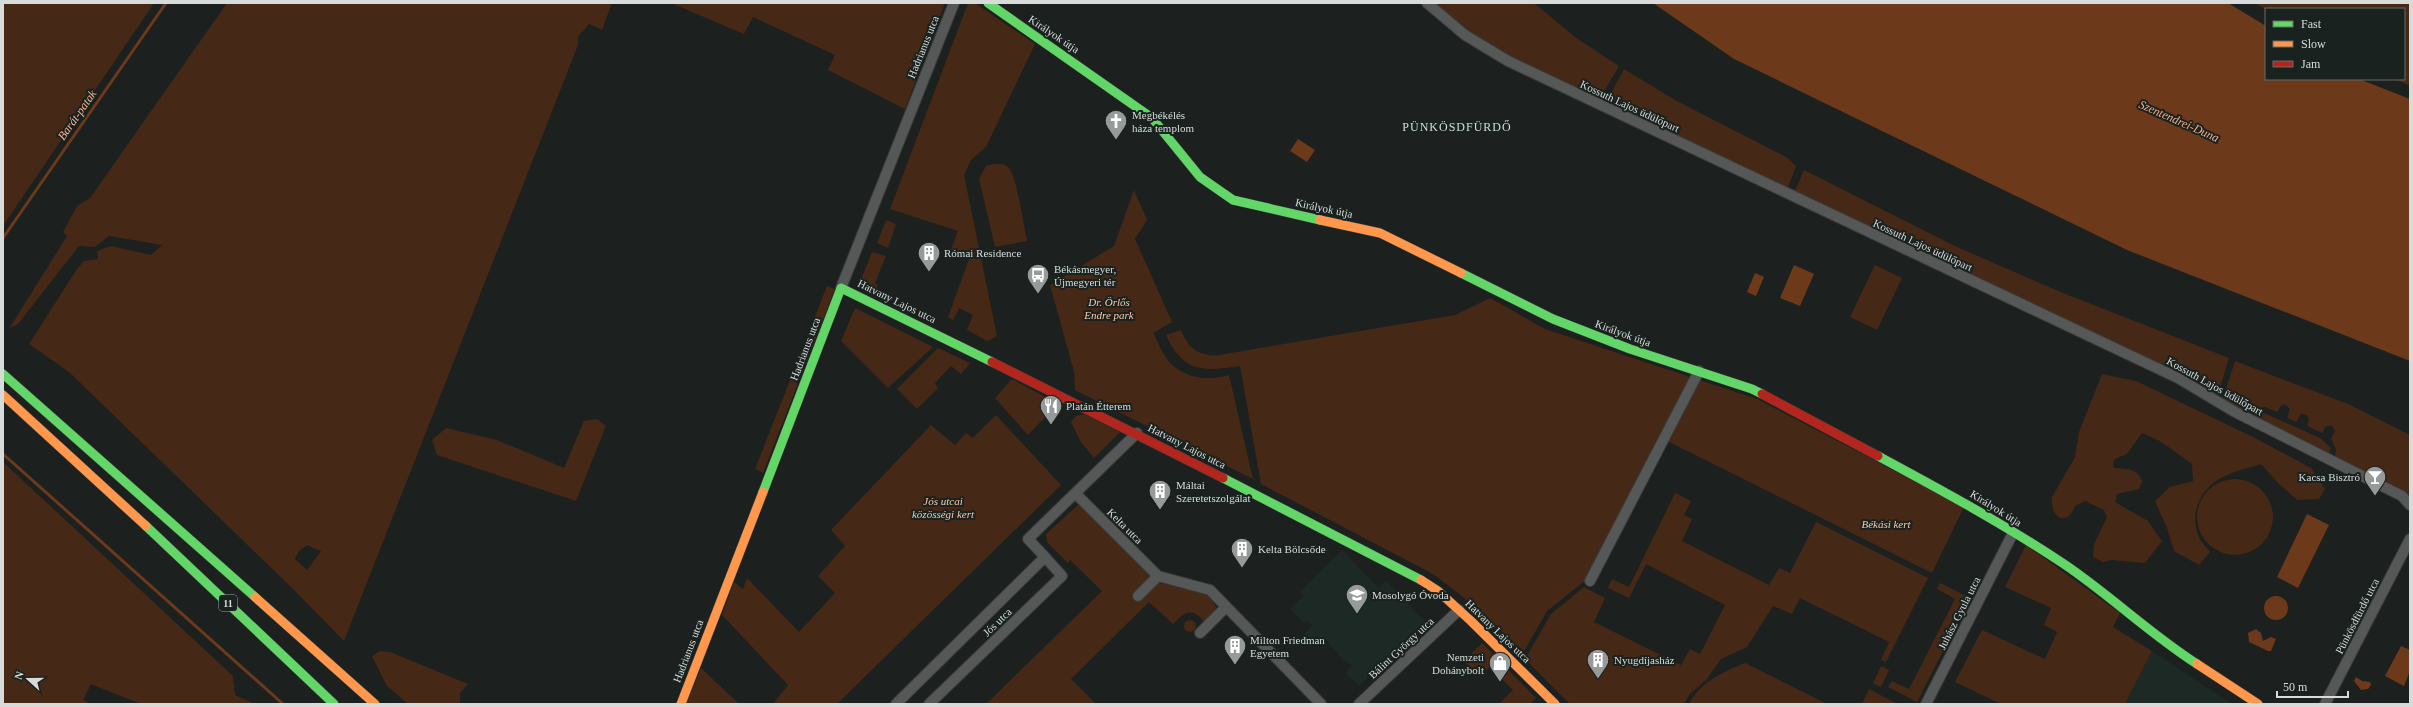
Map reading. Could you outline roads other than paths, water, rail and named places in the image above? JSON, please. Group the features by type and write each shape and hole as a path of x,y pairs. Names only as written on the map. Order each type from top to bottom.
{"street":[{"name":"Hadrianus utca","path":"681,704 841,288 954,3"},
{"name":"Királyok útja","path":"988,3 1152,118 1200,178 1233,200 1380,232 1553,319 1630,349 1752,389 1951,494 2065,565 2173,649 2258,704"},
{"name":"Kossuth Lajos üdülőpart","path":"1427,3 1465,35 1508,61 2178,378 2235,412 2402,496 2410,506"},
{"name":"Hatvany Lajos utca","path":"841,288 1137,433 1426,583 1459,610 1555,704"},
{"path":"1590,581 1699,371"},
{"name":"11","path":"3,374 375,704"},
{"name":"11","path":"3,395 246,619 334,704"},
{"name":"Jós utca","path":"929,704 1062,576 1028,539 1076,494 1137,433"},
{"name":"Kelta utca","path":"1076,494 1158,576 1210,590 1321,704"},
{"name":"Juhász Gyula utca","path":"1926,704 2013,533"},
{"name":"Pünkösdfürdő utca","path":"2325,704 2410,539"},
{"name":"Jós utca","path":"896,704 1045,557"},
{"path":"1138,596 1158,576"},
{"path":"1200,633 1226,607"},
{"name":"Bálint György utca","path":"1359,704 1459,610"}],"water":[{"name":"Szentendrei-Duna","path":"1653,3 2228,3 2265,25 2265,80 2362,80 2410,99 2410,361 2127,250 1734,59"},
{"path":"1298,139 1315,150 1307,162 1290,151"},
{"path":"1794,265 1814,274 1800,306 1780,298"},
{"path":"1755,273 1764,277 1756,296 1747,292"},
{"path":"2307,514 2329,525 2298,588 2277,577"},
{"path":"2276,596 2284,600 2288,608 2284,616 2276,620 2268,616 2264,608 2268,600"},
{"path":"2256,629 2261,633 2263,641 2271,637 2276,639 2271,651 2249,642 2248,633"},
{"path":"2401,646 2410,650 2410,671 2404,686 2385,676"},
{"path":"2356,677 2362,681 2370,682 2371,685 2368,689 2361,690 2354,681"}],"waterway":[{"name":"Barát-patak","path":"3,238 166,3"},
{"path":"3,454 283,704"}],"place":[{"name":"Megbékélés háza templom","path":"1116,140"},
{"name":"Római Residence","path":"929,272"},
{"name":"Békásmegyer, Újmegyeri tér","path":"1038,294"},
{"name":"Platán Étterem","path":"1051,426"},
{"name":"Kacsa Bisztró","path":"2375,496"},
{"name":"Máltai Szeretetszolgálat","path":"1160,510"},
{"name":"Kelta Bölcsőde","path":"1242,568"},
{"name":"Mosolygó Óvoda","path":"1357,614"},
{"name":"Milton Friedman Egyetem","path":"1235,666"},
{"name":"Nyugdíjasház","path":"1598,680"},
{"name":"Nemzeti Dohánybolt","path":"1500,682"}],"district":[{"name":"PÜNKÖSDFÜRDŐ","path":"1457,127"}],"park label":[{"name":"Dr. Örlős Endre park","path":"1109,308"},
{"name":"Jós utcai közösségi kert","path":"943,507"},
{"name":"Békási kert","path":"1886,524"}]}
